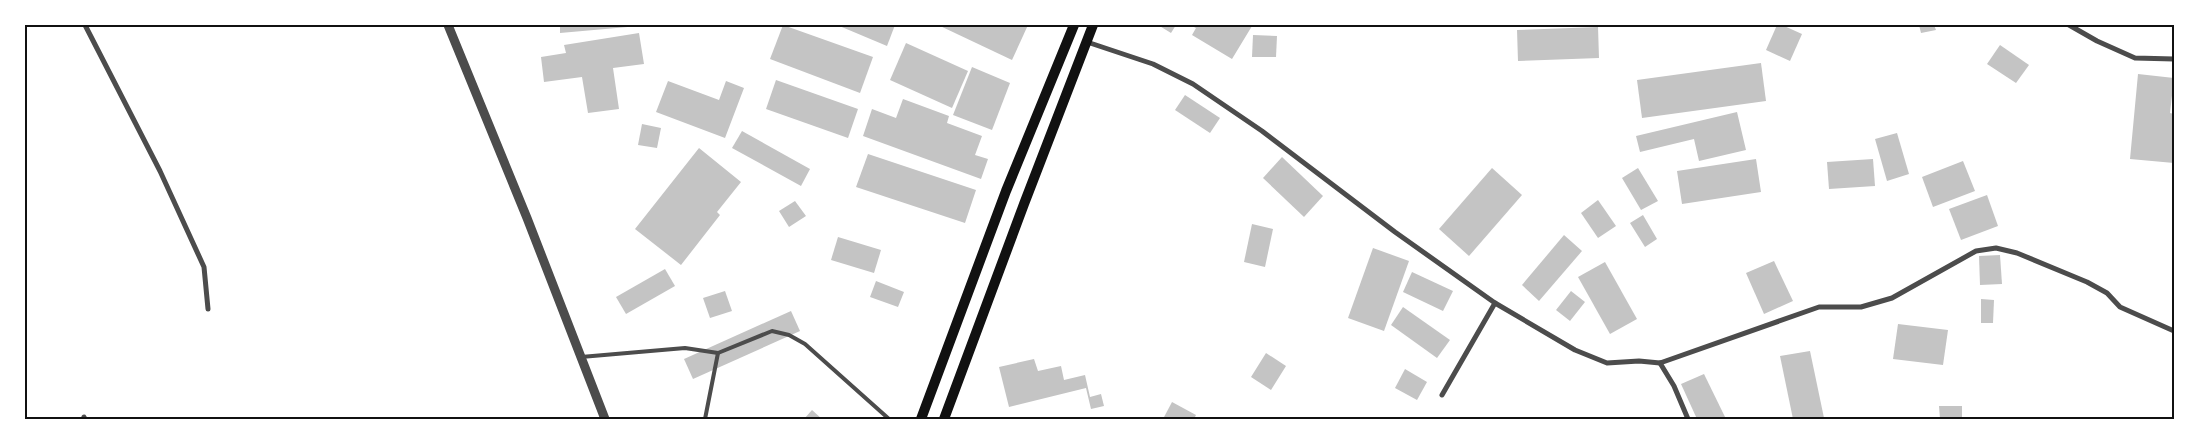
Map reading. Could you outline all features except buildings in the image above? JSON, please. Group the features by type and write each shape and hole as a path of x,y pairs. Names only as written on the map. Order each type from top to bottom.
{"main road":[{"path":"921,419 1006,191 1074,25"},
{"path":"944,419 1093,25"}],"street":[{"path":"85,25 160,171 204,267 208,309"},
{"path":"448,25 527,218 605,419"},
{"path":"2069,25 2097,41 2135,58 2174,59"},
{"path":"1087,42 1153,64 1193,84 1262,131 1396,232 1495,303 1575,350 1607,363 1639,361 1660,363 1819,308 1861,307 1892,298 1976,251 1996,248 2016,253 2087,282 2107,293 2120,307 2174,331"},
{"path":"1442,395 1495,303"},
{"path":"1660,363 1674,386 1688,419"}],"lane":[{"path":"580,358 685,348 718,353 772,331 790,336 805,344 890,419"},
{"path":"705,419 718,353"}]}
